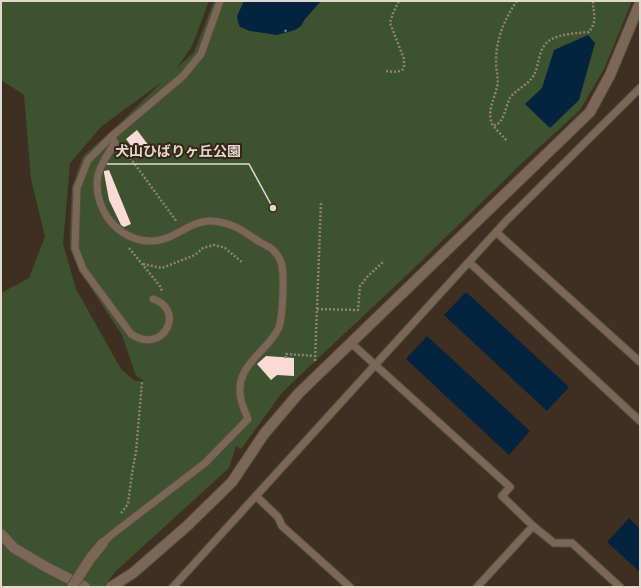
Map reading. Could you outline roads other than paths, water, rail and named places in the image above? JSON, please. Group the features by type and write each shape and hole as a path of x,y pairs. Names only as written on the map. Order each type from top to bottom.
{"street":[{"path":"110,587 133,573 187,526 232,482 264,434 299,393 590,112 610,76 640,3"},
{"path":"1,534 14,548 46,567 85,587"},
{"path":"72,587 90,559 104,544"}],"lane":[{"path":"152,300 159,301 167,311 169,315 168,328 165,333 149,340 143,340 131,334 83,269 75,248 77,188 88,160 113,140 184,76 201,54 220,1"},
{"path":"173,587 496,232 640,88"},
{"path":"104,544 110,536 206,463 248,419 240,392 242,376 250,362 279,327 283,278 282,265 273,250 234,225 209,221 196,223 174,236 152,241 141,240 114,226 105,214 98,198 97,188 98,175 113,140"},
{"path":"496,232 640,362"},
{"path":"469,262 640,421"},
{"path":"351,343 376,364 510,487 502,496 533,526 554,543 572,543 620,587"},
{"path":"256,496 278,517 282,526 350,587"},
{"path":"477,587 533,526"}],"water":[{"path":"244,1 321,1 305,19 301,26 295,30 277,35 250,31 240,27 237,16"},
{"path":"588,35 595,43 579,100 550,128 525,104 542,88 554,50"},
{"path":"466,292 569,387 547,411 444,315"},
{"path":"427,336 530,431 509,455 406,359"},
{"path":"629,518 640,529 640,572 607,542"}],"place":[{"name":"犬山ひばりヶ丘公園","path":"273,208"}]}
